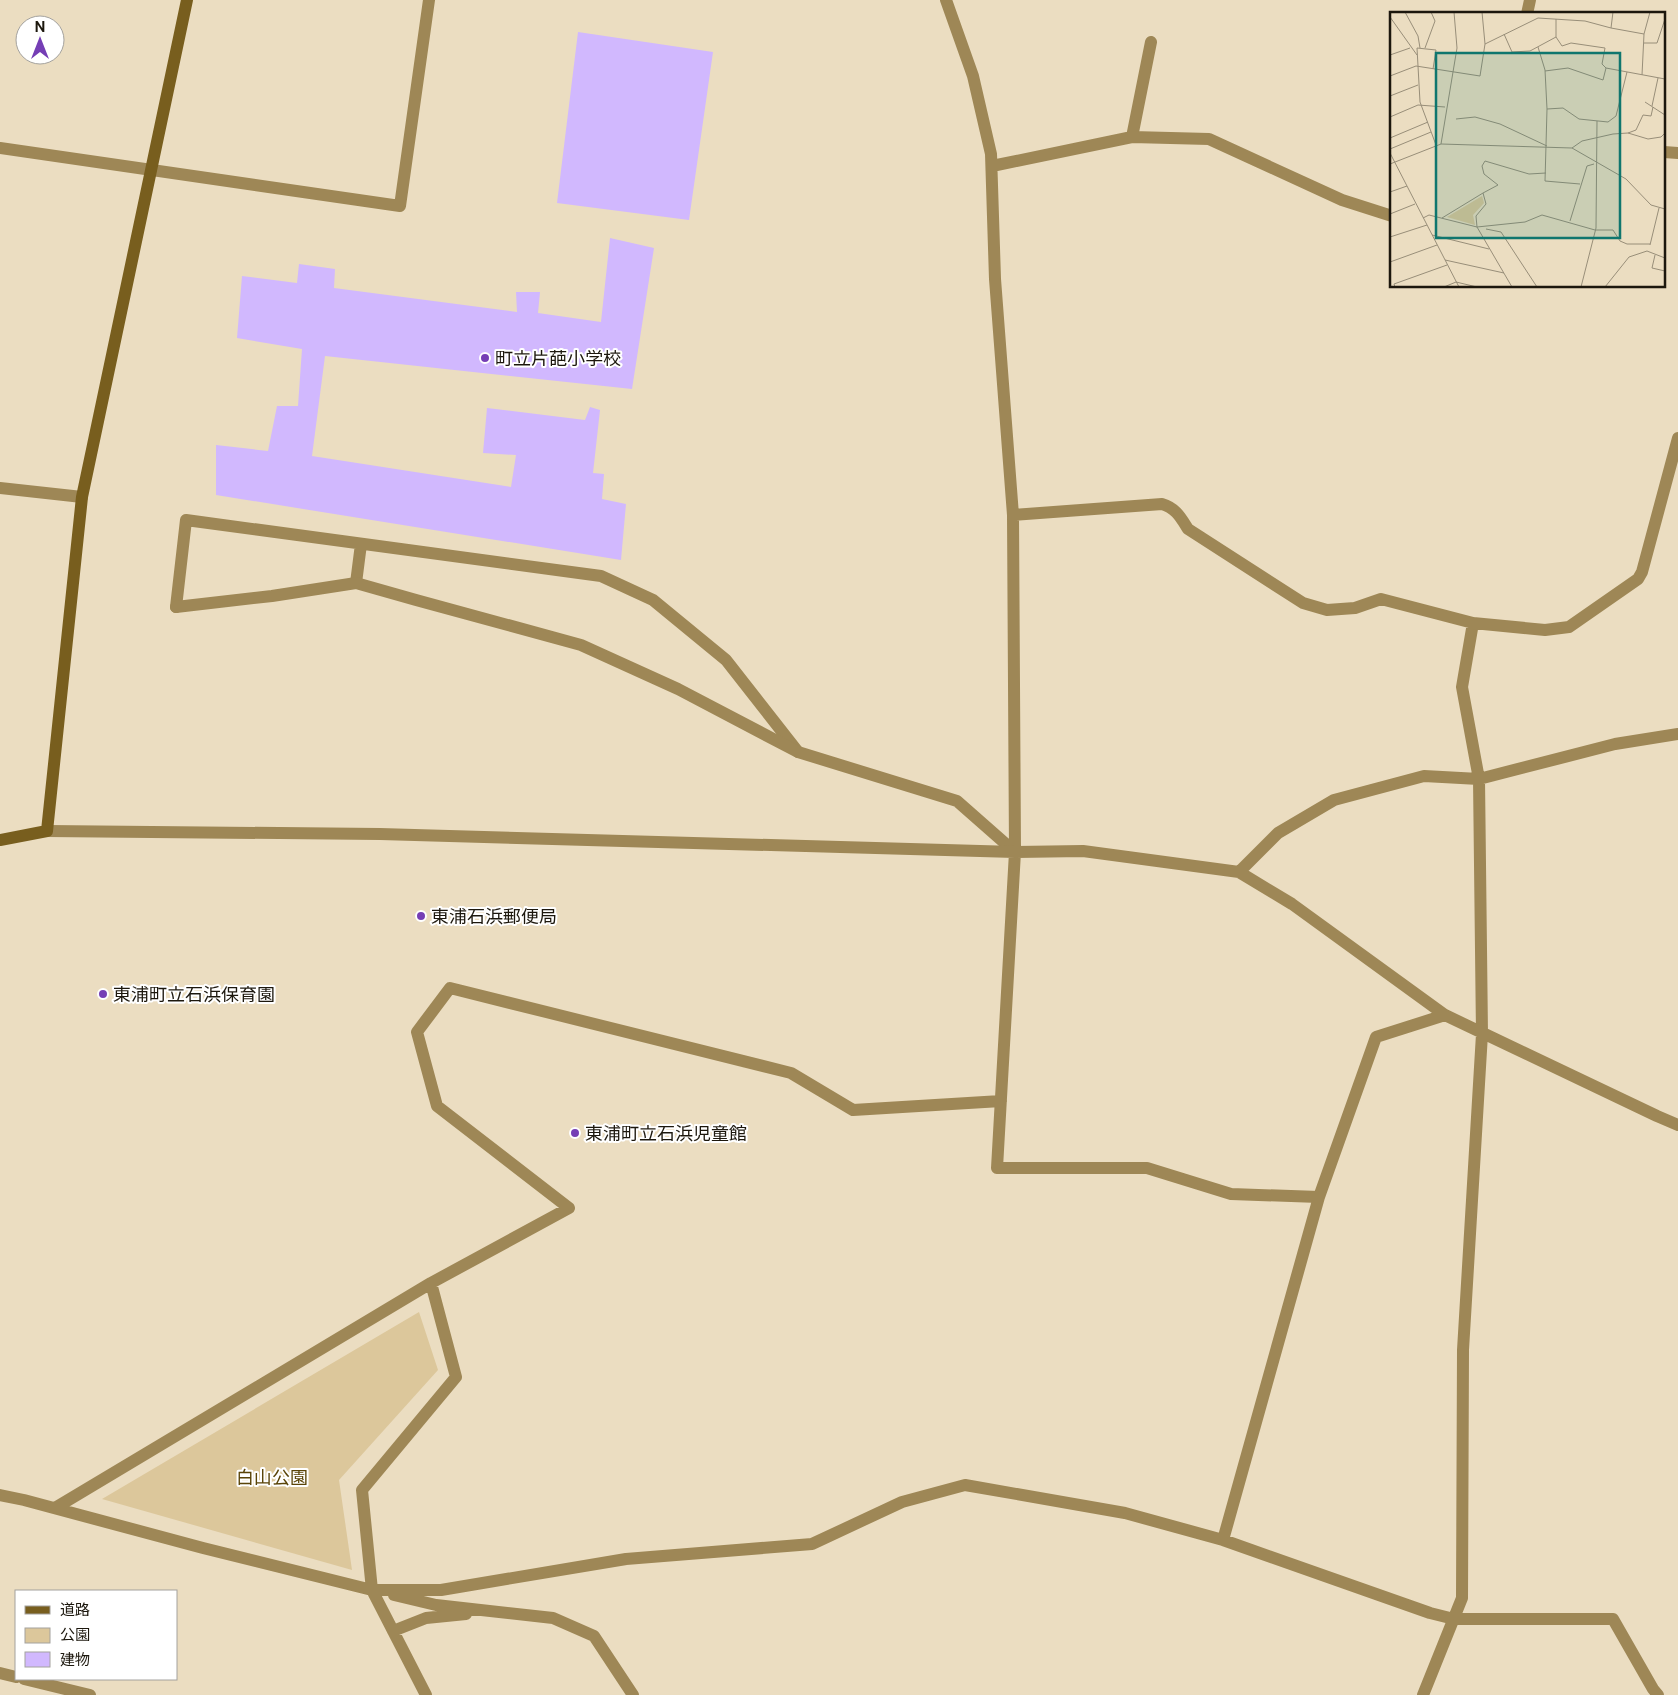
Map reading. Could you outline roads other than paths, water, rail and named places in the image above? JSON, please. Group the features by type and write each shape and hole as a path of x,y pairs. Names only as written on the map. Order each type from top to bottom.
{"street":[{"path":"47,830 82,497 187,0"},
{"path":"0,148 400,206 429,0"},
{"path":"946,0 972,76 988,138 992,166 995,279 1012,514 1015,852 997,1168 1147,1168 1231,1194 1319,1197"},
{"path":"1132,137 1151,42"},
{"path":"992,166 1132,137 1209,139 1342,200 1390,215"},
{"path":"1012,514 1162,504 1170,506 1180,516 1188,529 1303,603 1327,610 1355,608 1381,599 1474,623 1545,630 1569,627 1638,579 1642,572 1678,438"},
{"path":"0,488 82,497"},
{"path":"798,752 726,660 653,600 601,576 186,520 176,607 272,596 356,583 581,645 678,689 798,752 957,801 1015,852"},
{"path":"356,583 361,544"},
{"path":"1423,1695 1462,1598 1463,1350 1482,1034 1480,779 1462,687 1474,623"},
{"path":"1239,872 1278,833 1334,800 1424,776 1480,779 1615,744 1678,734"},
{"path":"0,840 47,830 380,834 1015,852 1083,851 1239,872 1292,904 1444,1015 1678,1125"},
{"path":"55,1508 431,1283 569,1208 437,1106 417,1032 450,988 791,1073 853,1110 1002,1101"},
{"path":"1222,1540 1319,1197 1376,1037 1444,1015"},
{"path":"426,1695 372,1590 362,1490 456,1377 431,1283"},
{"path":"372,1590 441,1590 626,1558 812,1544 902,1502 965,1485 1125,1513 1222,1540 1430,1613 1454,1619 1613,1619 1658,1695"},
{"path":"0,1495 436,1606 553,1618 594,1636 633,1695"},
{"path":"393,1631 426,1618 499,1612"},
{"path":"0,1673 15,1677"},
{"path":"28,1680 90,1695"}],"place":[{"name":"町立片葩小学校","path":"485,358"},
{"name":"東浦石浜郵便局","path":"421,916"},
{"name":"東浦町立石浜保育園","path":"103,994"},
{"name":"東浦町立石浜児童館","path":"575,1133"}],"park label":[{"name":"白山公園","path":"272,1477"}]}
